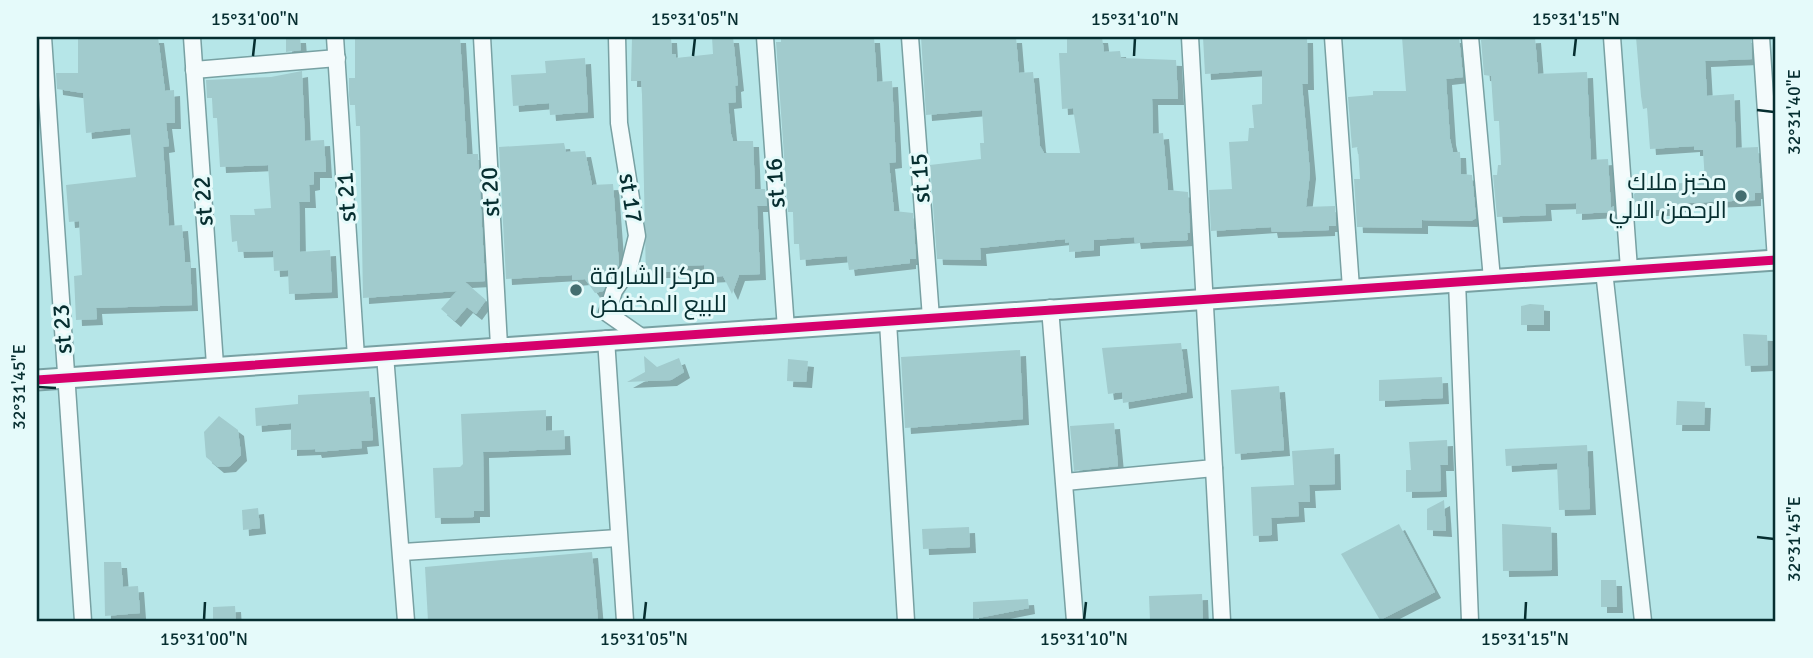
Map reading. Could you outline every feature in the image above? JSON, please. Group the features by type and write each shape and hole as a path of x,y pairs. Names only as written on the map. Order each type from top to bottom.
{"street":[{"name":"st 23","path":"43,37 83,621"},
{"name":"st 22","path":"192,37 215,365"},
{"name":"st 21","path":"335,37 356,357"},
{"name":"st 20","path":"482,37 499,346"},
{"name":"st 17","path":"617,37 619,123 637,236 629,268 614,291 607,313 640,336"},
{"name":"st 16","path":"765,37 786,329"},
{"name":"st 15","path":"910,37 930,318"},
{"path":"1190,37 1222,621"},
{"path":"1333,37 1351,288"},
{"path":"1470,37 1492,279"},
{"path":"1612,37 1629,270"},
{"path":"37,380 215,365 640,336 786,329 1050,308 1776,260 1761,37"},
{"path":"194,70 337,58"},
{"path":"1604,271 1643,621"},
{"path":"1457,281 1470,621"},
{"path":"1050,308 1075,621"},
{"path":"888,322 906,621"},
{"path":"606,339 625,621"},
{"path":"385,355 403,552 406,621"},
{"path":"1066,482 1214,468"},
{"path":"403,552 618,538"}],"building":[{"path":"78,37 158,37 165,91 174,90 175,123 166,123 169,146 163,147 169,226 182,225 185,262 190,262 192,305 96,308 97,319 76,320 74,276 82,275 79,221 69,222 66,185 136,177 130,128 86,133 83,93 57,89 56,73 78,73"},
{"path":"286,37 300,37 301,50 286,52"},
{"path":"355,37 460,37 467,154 478,154 485,281 465,282 486,300 476,314 467,307 455,321 441,309 457,291 363,298 360,126 356,126 355,105 350,105 349,95 349,78 355,78"},
{"path":"632,37 671,37 672,54 676,54 676,58 713,54 712,37 733,37 738,85 735,86 736,102 728,103 731,134 733,141 753,141 755,189 765,189 767,206 757,206 760,274 739,275 732,294 723,276 704,277 704,265 673,266 673,272 657,272 646,279 642,95 641,81 631,81"},
{"path":"781,37 874,37 877,82 892,81 896,162 889,163 894,211 913,213 916,259 910,259 910,263 849,270 847,256 800,260 799,244 794,244 793,212 788,212 776,42 781,42"},
{"path":"921,37 1016,37 1019,73 1033,72 1040,146 1044,153 1080,153 1073,108 1062,109 1059,53 1067,53 1067,37 1102,37 1104,52 1120,51 1121,58 1176,60 1178,99 1152,99 1153,134 1163,133 1168,190 1188,192 1188,240 1135,243 1134,237 1094,240 1094,250 1069,252 1069,242 1065,243 1065,239 980,248 981,260 937,259 930,165 981,159 980,143 984,143 982,110 926,115"},
{"path":"1203,37 1307,37 1308,84 1302,84 1310,173 1306,207 1335,206 1336,226 1329,226 1329,230 1272,232 1271,227 1211,231 1209,190 1232,189 1229,142 1248,141 1249,128 1254,128 1252,105 1262,104 1262,70 1205,74"},
{"path":"1402,37 1459,37 1463,77 1446,79 1453,152 1460,152 1461,174 1472,175 1476,218 1471,221 1422,220 1422,228 1357,227 1354,179 1360,179 1358,147 1352,148 1348,97 1373,95 1373,91 1406,91"},
{"path":"1535,37 1538,74 1587,72 1591,160 1608,159 1611,208 1614,206 1611,212 1576,214 1576,203 1545,204 1546,215 1497,217 1493,175 1497,175 1498,165 1501,165 1499,121 1494,121 1491,76 1484,75 1481,40"},
{"path":"1636,37 1751,37 1752,59 1705,61 1707,96 1734,94 1736,148 1758,147 1761,193 1755,193 1755,200 1687,203 1687,206 1668,206 1668,210 1635,210 1634,194 1642,189 1642,185 1705,182 1703,150 1694,150 1694,146 1650,149 1647,108 1643,109 1641,96"},
{"path":"585,58 588,112 550,115 549,103 513,106 511,75 546,73 545,61"},
{"path":"302,71 305,141 324,140 326,172 314,172 314,184 309,185 310,202 299,202 300,252 330,250 332,292 289,294 288,270 274,271 273,251 238,252 237,241 232,242 230,215 255,215 254,209 271,208 268,165 220,167 217,118 213,118 212,98 207,98 206,80 271,77"},
{"path":"564,143 566,152 585,151 592,185 613,184 619,265 603,291 595,293 585,279 572,280 572,275 506,279 499,147"},
{"path":"1544,305 1544,325 1521,325 1521,306"},
{"path":"1743,334 1767,335 1768,365 1745,366"},
{"path":"1181,343 1187,392 1123,403 1122,392 1108,394 1102,348"},
{"path":"1020,350 1023,419 905,428 901,357"},
{"path":"644,356 657,367 679,358 684,372 671,380 627,382 645,372"},
{"path":"788,359 808,361 806,382 787,381"},
{"path":"1442,377 1443,398 1379,401 1379,380"},
{"path":"1279,386 1284,450 1235,454 1231,390"},
{"path":"369,391 373,440 361,441 362,448 316,452 315,449 291,450 291,423 256,426 255,408 298,404 298,395"},
{"path":"1677,401 1705,402 1704,425 1676,425"},
{"path":"546,410 546,431 564,430 565,449 483,452 484,511 474,511 474,517 435,518 433,468 460,467 463,464 461,414"},
{"path":"219,416 238,430 241,455 230,466 218,467 206,457 204,432"},
{"path":"1114,423 1118,466 1074,471 1070,426"},
{"path":"1447,440 1448,465 1440,465 1441,491 1406,492 1406,470 1411,470 1409,442"},
{"path":"1587,445 1590,509 1559,510 1557,463 1506,466 1505,449"},
{"path":"1334,448 1335,484 1309,485 1310,502 1298,502 1299,516 1271,518 1272,535 1253,536 1251,487 1294,485 1292,451"},
{"path":"1444,500 1446,531 1427,530 1427,509"},
{"path":"258,508 260,528 243,530 242,510"},
{"path":"1399,524 1435,592 1380,620 1341,554"},
{"path":"1502,524 1551,527 1552,570 1503,571"},
{"path":"969,527 970,547 923,549 922,529"},
{"path":"592,552 598,621 428,621 425,567"},
{"path":"104,562 121,562 123,587 138,586 140,613 105,616"},
{"path":"1601,580 1616,580 1617,607 1601,607"},
{"path":"1202,594 1203,621 1150,621 1149,596"},
{"path":"1028,599 1029,608 973,619 973,602"},
{"path":"235,606 236,621 213,621 213,607"}],"cycle path":[{"path":"37,380 1776,260"}],"place":[{"name":"مخبز ملاك الرحمن الالي","path":"1741,196"},
{"name":"مركز الشارقة للبيع المخفض","path":"576,290"}]}
